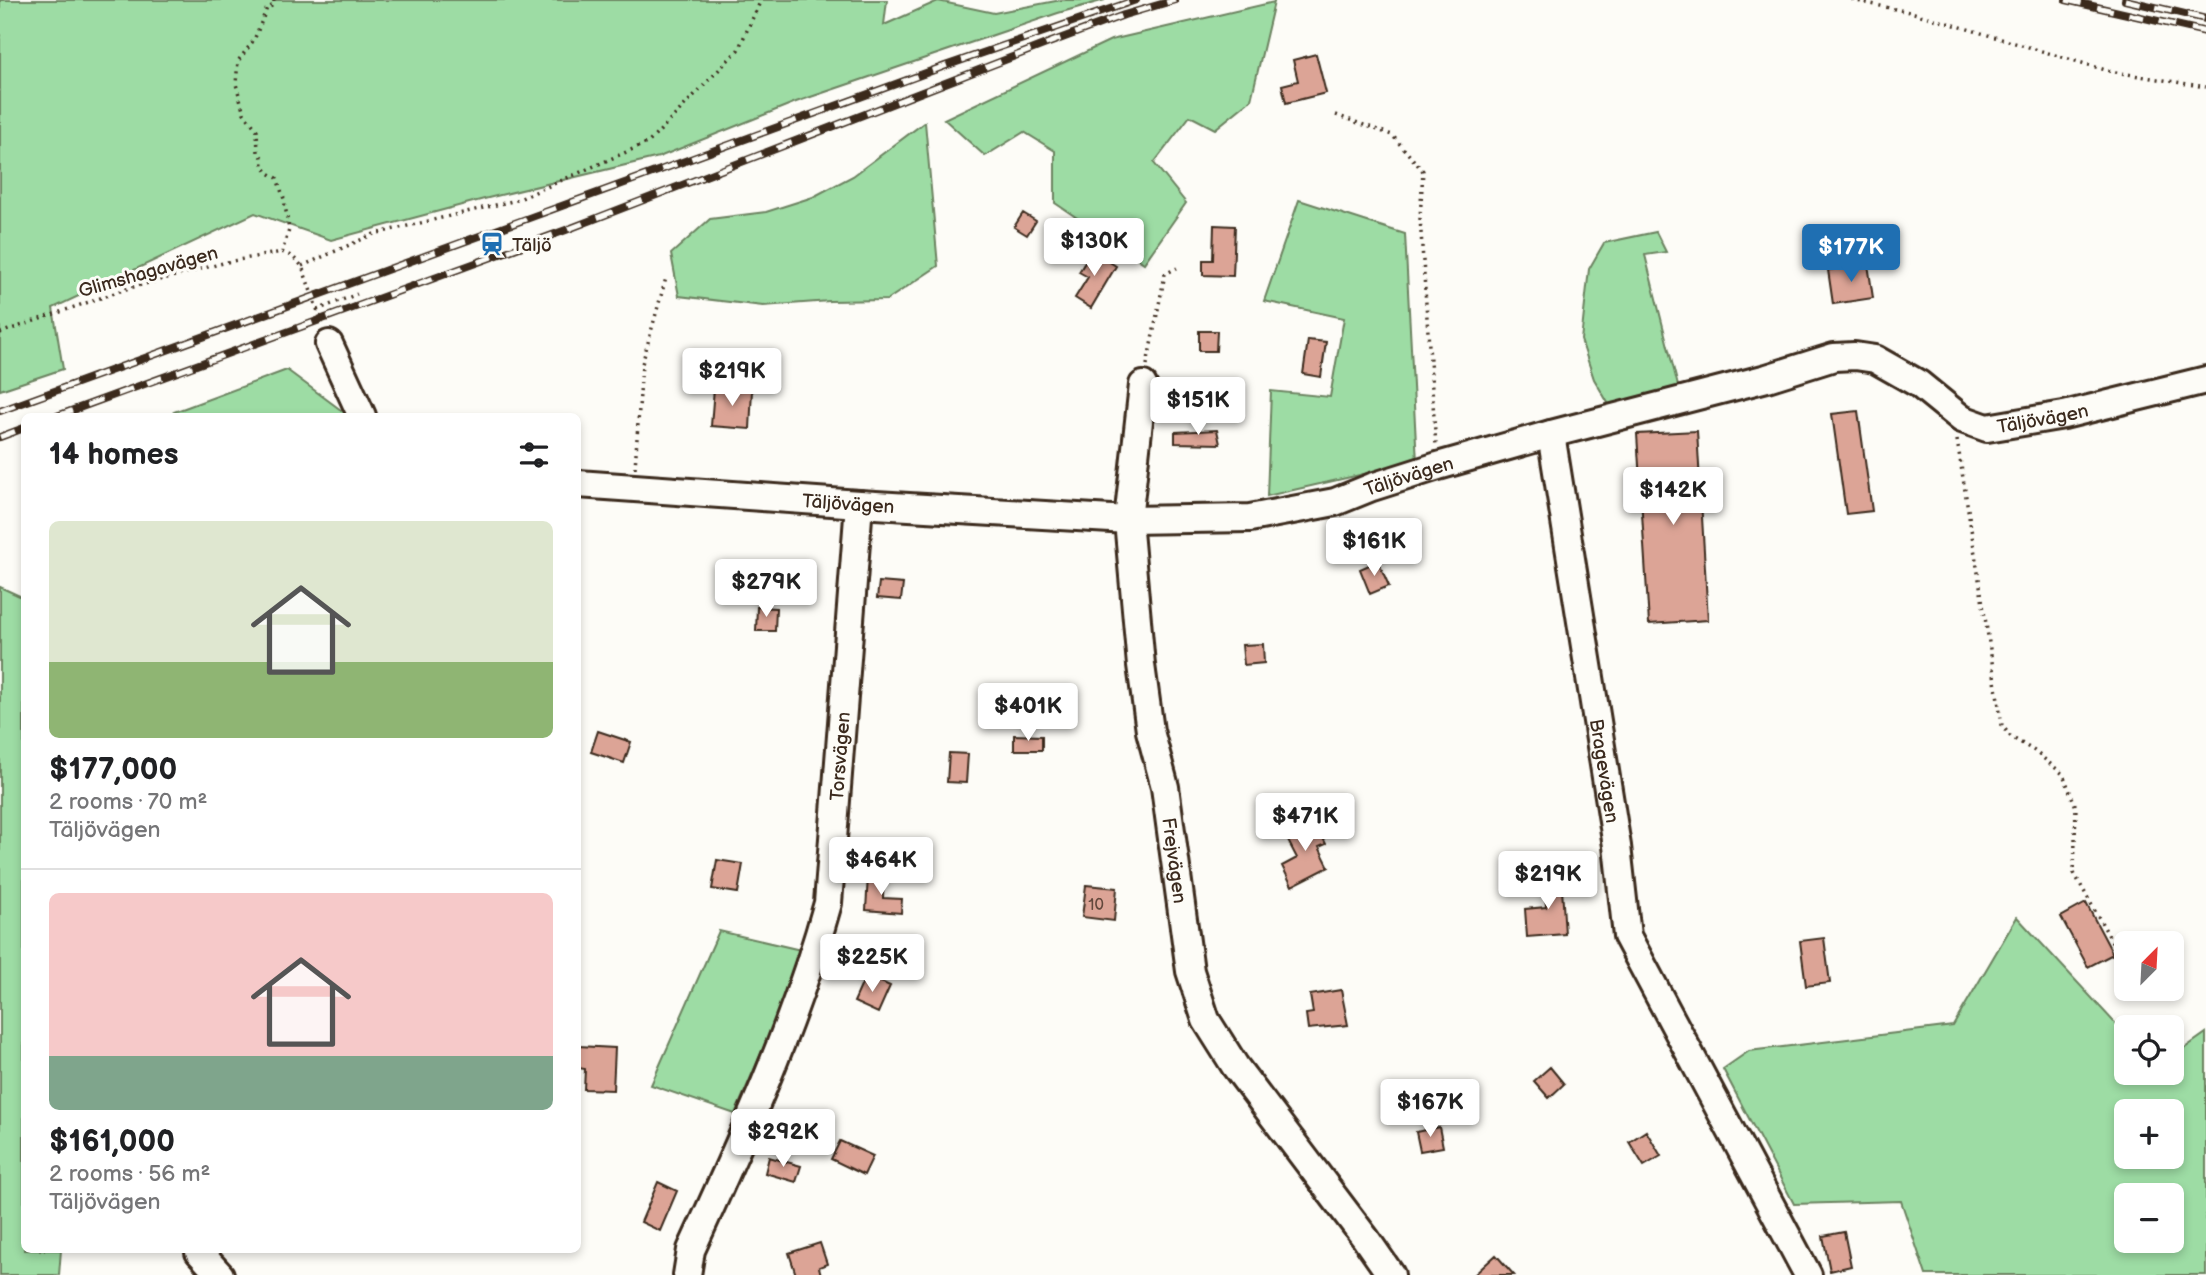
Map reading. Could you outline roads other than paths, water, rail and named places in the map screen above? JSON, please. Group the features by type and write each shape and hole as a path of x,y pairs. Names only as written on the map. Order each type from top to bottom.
{"street":[{"path":"329,344 361,413"},
{"name":"Täljövägen","path":"581,484 1128,520 1250,518 1335,502 1438,466 1755,381 1834,357 1875,359 1919,384 1973,425 1987,428 2064,415 2206,380"},
{"name":"Frejvägen","path":"1143,385 1128,520 1150,731 1165,787 1190,971 1206,1020 1235,1066 1391,1275"},
{"name":"Bragevägen","path":"1551,434 1617,846 1628,936 1808,1275"},
{"name":"Torsvägen","path":"687,1275 691,1250 779,1052 828,903 859,504"},
{"path":"196,1259 220,1275"}],"railway":[{"path":"0,411 945,66 1136,0"},
{"path":"65,413 566,230 1046,44 1124,15 1175,0"},
{"path":"2066,0 2206,32"},
{"path":"2125,0 2206,19"},
{"path":"0,437 21,429"}],"place":[{"name":"Täljö","path":"492,244"}]}
